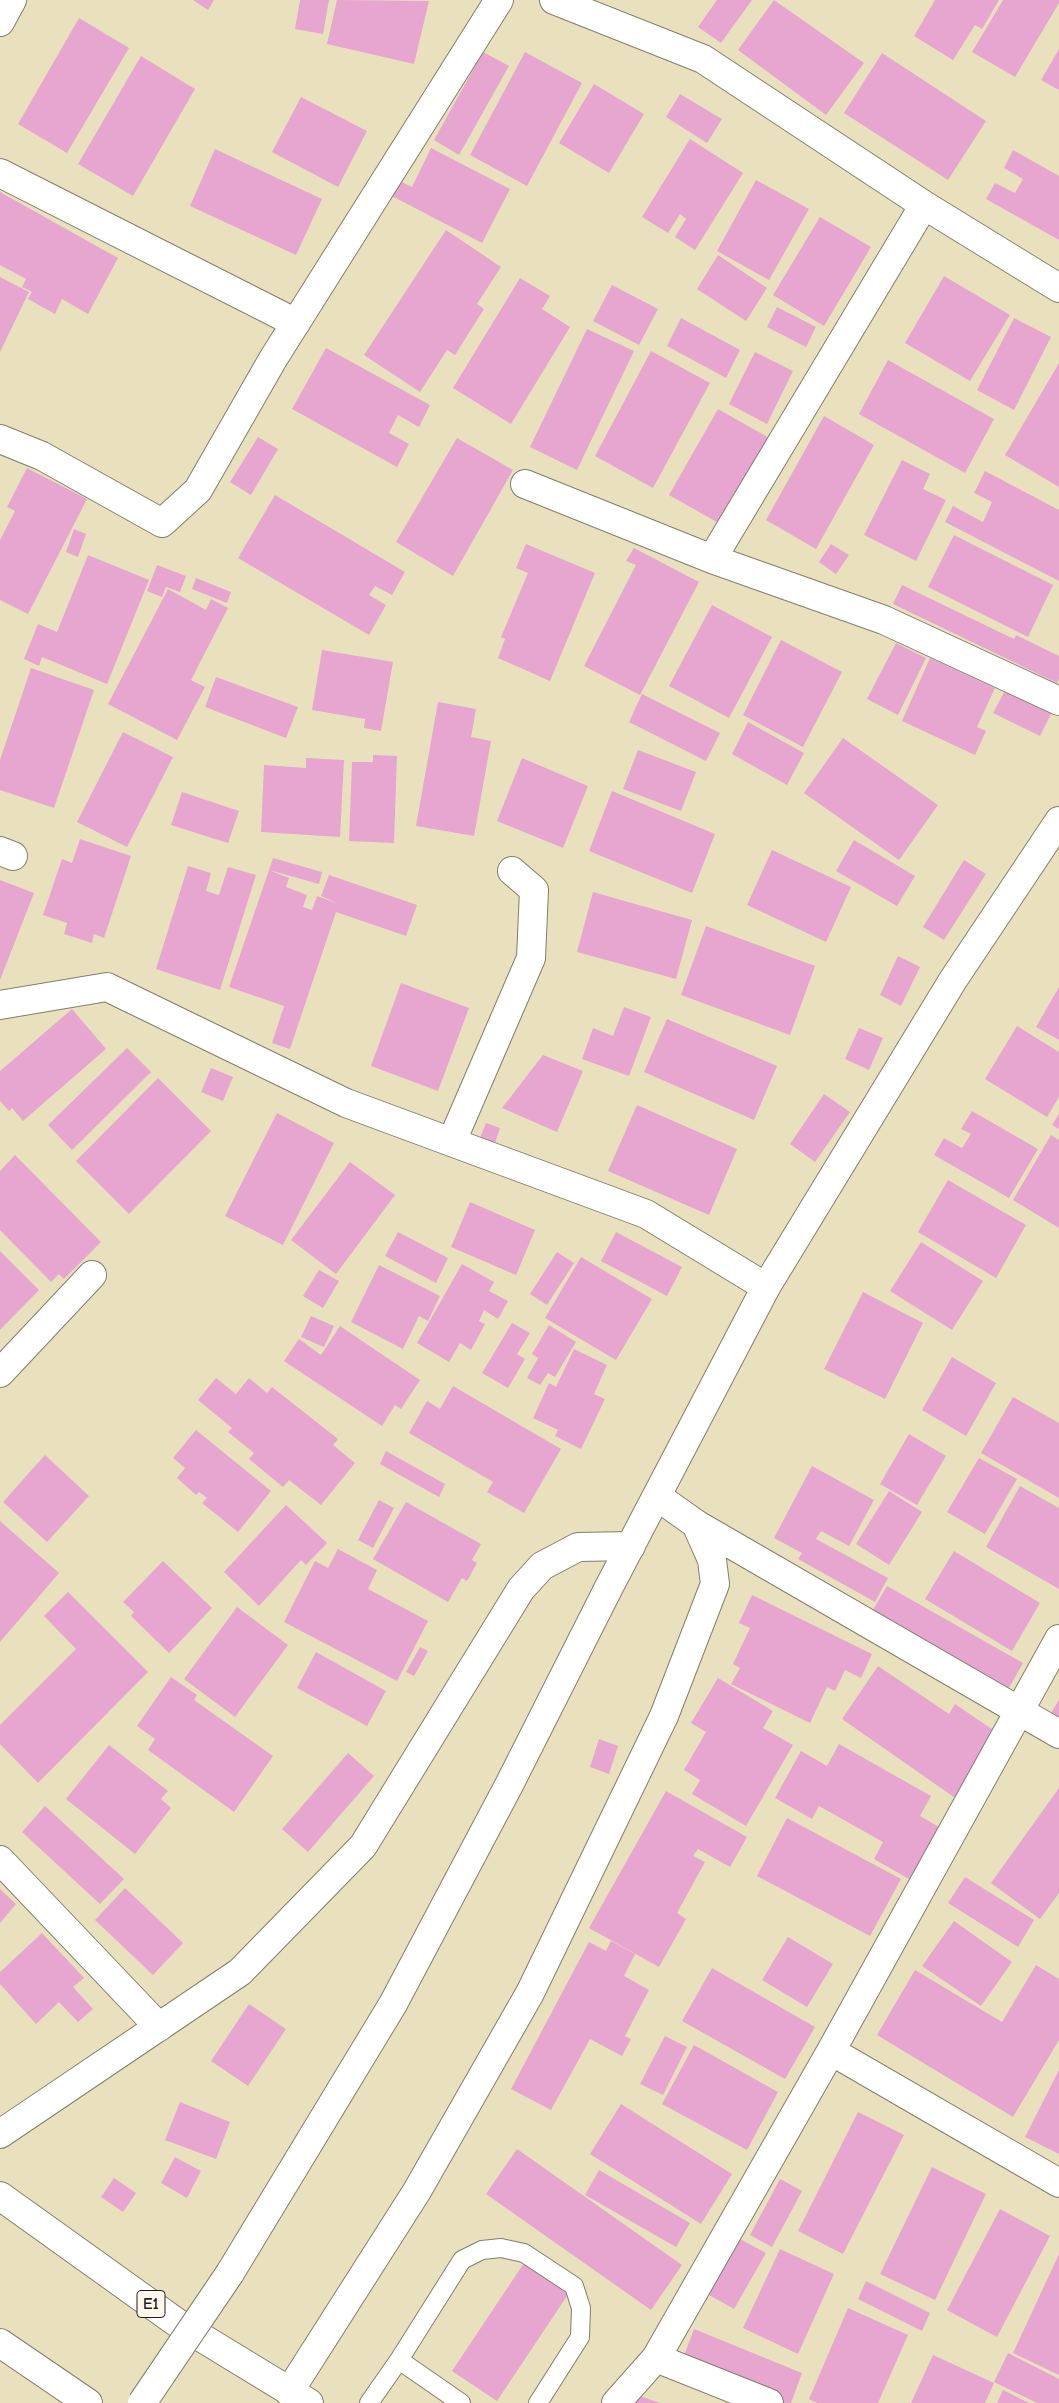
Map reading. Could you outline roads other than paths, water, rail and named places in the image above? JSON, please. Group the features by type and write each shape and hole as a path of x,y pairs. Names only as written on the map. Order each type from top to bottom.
{"main road":[{"path":"0,22 12,0"},
{"path":"0,439 42,456 162,523 198,490 296,322 499,0"},
{"path":"554,0 704,59 924,205 1059,288"},
{"path":"0,173 296,322"},
{"path":"712,559 924,205"},
{"path":"524,484 712,559 884,620 1059,701"},
{"path":"142,2403 230,2273 393,2004 509,1785 766,1287 953,980 1059,821"},
{"path":"452,1141 531,958 534,890 512,871"},
{"path":"0,1005 107,987 346,1103 646,1214 766,1287"},
{"path":"0,1373 92,1275"},
{"path":"658,1497 696,1524 1059,1734"},
{"path":"299,2398 530,1993 664,1716 715,1584 712,1560 696,1524"},
{"path":"0,2134 240,1972 363,1846 521,1589 542,1566 578,1547 631,1546"},
{"path":"616,2403 656,2358 831,2051 1059,1639"},
{"path":"0,1860 159,2027"},
{"path":"831,2051 1059,2183"},
{"name":"E1","path":"0,2196 176,2322 299,2398"},
{"path":"1,2344 88,2403"},
{"path":"656,2358 769,2403"}],"lane":[{"path":"369,2403 399,2360 462,2260 482,2250 501,2248 524,2253 574,2286 581,2308 580,2337 538,2403"},
{"path":"399,2360 461,2403"}]}
